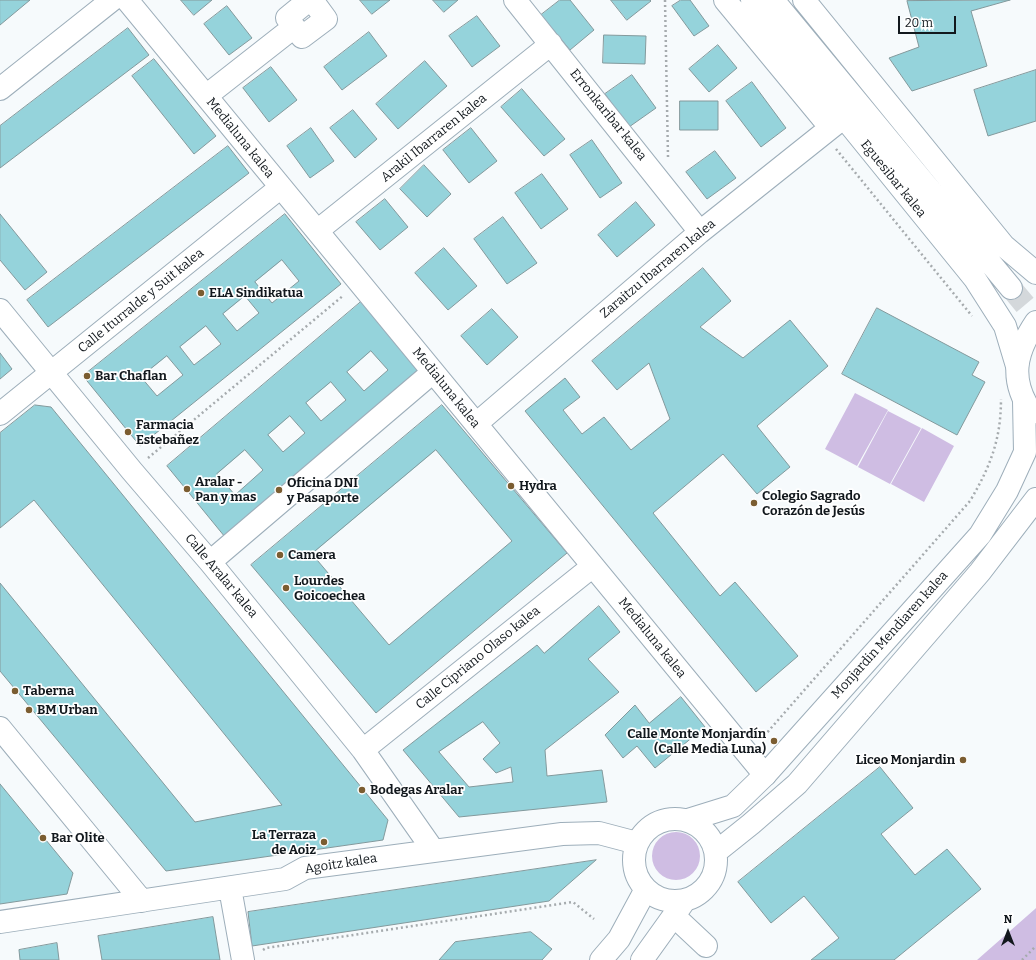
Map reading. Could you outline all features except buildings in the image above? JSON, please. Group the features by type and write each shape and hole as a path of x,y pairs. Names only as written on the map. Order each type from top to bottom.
{"street":[{"path":"0,88 112,0"},
{"name":"Medialuna kalea","path":"126,0 766,775"},
{"path":"206,96 294,27 302,37 326,18 311,0"},
{"name":"Erronkaribar kalea","path":"514,0 551,44 700,232"},
{"name":"Eguesibar kalea","path":"725,0 835,130 990,300 1006,326 1018,366"},
{"name":"Eguesibar kalea","path":"752,0 835,130"},
{"name":"Eguesibar kalea","path":"773,0 1022,281"},
{"path":"786,0 1022,281"},
{"path":"804,0 1004,246 1022,281"},
{"name":"Arakil Ibarraren kalea","path":"317,232 551,44"},
{"name":"Zaraitzu Ibarraren kalea","path":"476,424 700,232 835,130"},
{"name":"Calle Iturralde y Suit kalea","path":"0,414 281,187"},
{"name":"Calle Aralar kalea","path":"0,310 132,471 210,562 363,750 433,850"},
{"path":"1018,366 1023,343 1036,322"},
{"name":"Monjardin Mendiaren kalea","path":"637,843 644,833 653,825 664,820 676,818 688,820 733,806 766,775 980,535 1007,491 1025,452 1030,410 1018,384 1018,366"},
{"path":"210,562 433,372"},
{"name":"Monjardin Mendiaren kalea","path":"716,852 797,784 980,572 1036,499"},
{"name":"Calle Cipriano Olaso kalea","path":"363,750 593,566"},
{"path":"0,728 142,901"},
{"path":"642,960 679,908 705,889 712,879 716,867 716,852 713,841 698,825 688,820"},
{"name":"Agoitz kalea","path":"0,922 284,879 306,868 562,834 599,834 637,843"},
{"path":"637,843 634,855 635,867 639,879 646,889 658,897 671,901 679,908 706,946"},
{"path":"230,888 252,956"},
{"path":"601,960 619,939 646,889"}],"path":[{"path":"665,0 668,160"},
{"name":"Eguesibar kalea","path":"835,130 977,322"},
{"path":"132,471 360,282"},
{"name":"Monjardin Mendiaren kalea","path":"738,742 765,734 970,501 984,479 996,449 1000,394"},
{"path":"252,956 266,948 573,902 594,919"},
{"path":"1022,960 1036,946"}],"shaded area":[{"path":"855,393 888,410 857,466 825,449"},
{"path":"888,411 921,428 890,484 858,467"},
{"path":"922,428 954,446 924,502 891,484"},
{"path":"676,832 685,834 693,839 698,847 700,856 698,865 693,873 685,878 676,880 667,878 659,873 654,865 652,856 654,847 659,839 667,834"},
{"path":"1036,908 1036,960 977,960 1035,909"}],"tunnel":[{"path":"1011,288 1036,318"}],"place":[{"name":"ELA Sindikatua","path":"201,293"},
{"name":"Bar Chaflan","path":"87,376"},
{"name":"Farmacia Estebañez","path":"128,432"},
{"name":"Hydra","path":"511,486"},
{"name":"Aralar - Pan y mas","path":"187,489"},
{"name":"Oficina DNI y Pasaporte","path":"279,490"},
{"name":"Colegio Sagrado Corazón de Jesús","path":"754,503"},
{"name":"Camera","path":"280,555"},
{"name":"Lourdes Goicoechea","path":"286,588"},
{"name":"Taberna","path":"15,691"},
{"name":"BM Urban","path":"29,710"},
{"name":"Calle Monte Monjardín (Calle Media Luna)","path":"774,741"},
{"name":"Liceo Monjardin","path":"963,760"},
{"name":"Bodegas Aralar","path":"362,790"},
{"name":"Bar Olite","path":"43,838"},
{"name":"La Terraza de Aoiz","path":"324,842"}]}
